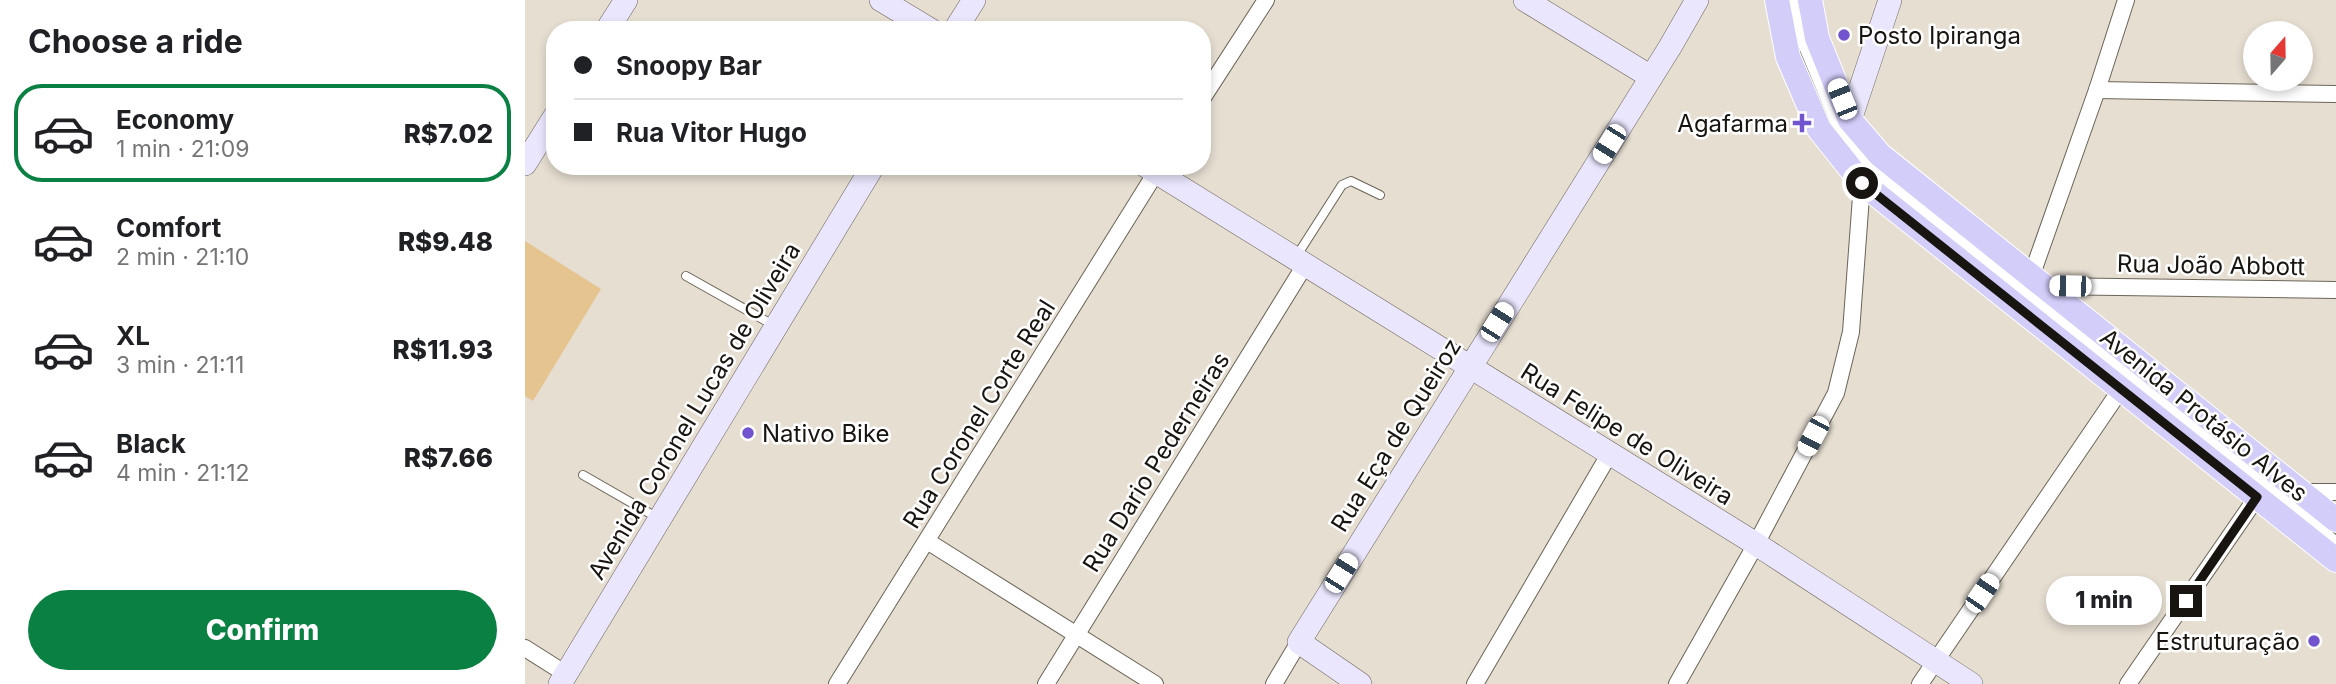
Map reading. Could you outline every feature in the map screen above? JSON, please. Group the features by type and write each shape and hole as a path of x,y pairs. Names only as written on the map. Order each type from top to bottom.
{"main road":[{"name":"Avenida Protásio Alves","path":"1777,0 1788,57 1819,129 1862,183 2336,560"},
{"name":"Avenida Protásio Alves","path":"1810,0 1817,38 1850,120 1880,155 2336,520"}],"street":[{"path":"613,21 626,0"},
{"path":"881,0 916,21"},
{"path":"961,21 974,0"},
{"path":"1211,85 1266,0"},
{"path":"1525,0 1651,77"},
{"name":"Rua Eça de Queiroz","path":"1273,684 1697,0"},
{"path":"1850,120 1890,0"},
{"path":"2037,281 2126,0"},
{"path":"2097,90 2336,94"},
{"path":"525,164 546,130"},
{"name":"Avenida Coronel Lucas de Oliveira","path":"563,679 868,175"},
{"name":"Rua Coronel Corte Real","path":"837,684 1150,175"},
{"name":"Rua Felipe de Oliveira","path":"1165,175 1300,262 1756,544 1971,684"},
{"path":"1678,684 1836,393 1851,332 1862,183"},
{"name":"Rua Dario Pederneiras","path":"1047,684 1300,262"},
{"name":"Rua João Abbott","path":"2037,281 2336,290"},
{"path":"1920,684 2121,389"},
{"path":"1475,684 1610,453"},
{"path":"2300,492 2336,492"},
{"path":"2128,684 2257,497"},
{"path":"927,541 1155,684"},
{"path":"1299,642 1360,684"},
{"path":"525,648 563,679"}],"lane":[{"path":"1793,0 1803,47 1835,124 1871,169 2336,540"},
{"path":"1300,262 1342,185 1351,181 1380,195"},
{"path":"1951,212 1989,263"},
{"path":"1930,237 1989,263"},
{"path":"686,276 776,326"},
{"path":"2188,422 2277,473"},
{"path":"2188,422 2257,497"},
{"path":"583,475 659,518"}],"shaded area":[{"path":"525,241 601,289 533,401 525,396"}],"place":[{"name":"Posto Ipiranga","path":"1844,35"},
{"name":"Agafarma","path":"1802,123"},
{"name":"Nativo Bike","path":"748,433"},
{"name":"Estruturação","path":"2314,641"}],"route":[{"path":"1862,183 2257,497 2186,601"}]}
